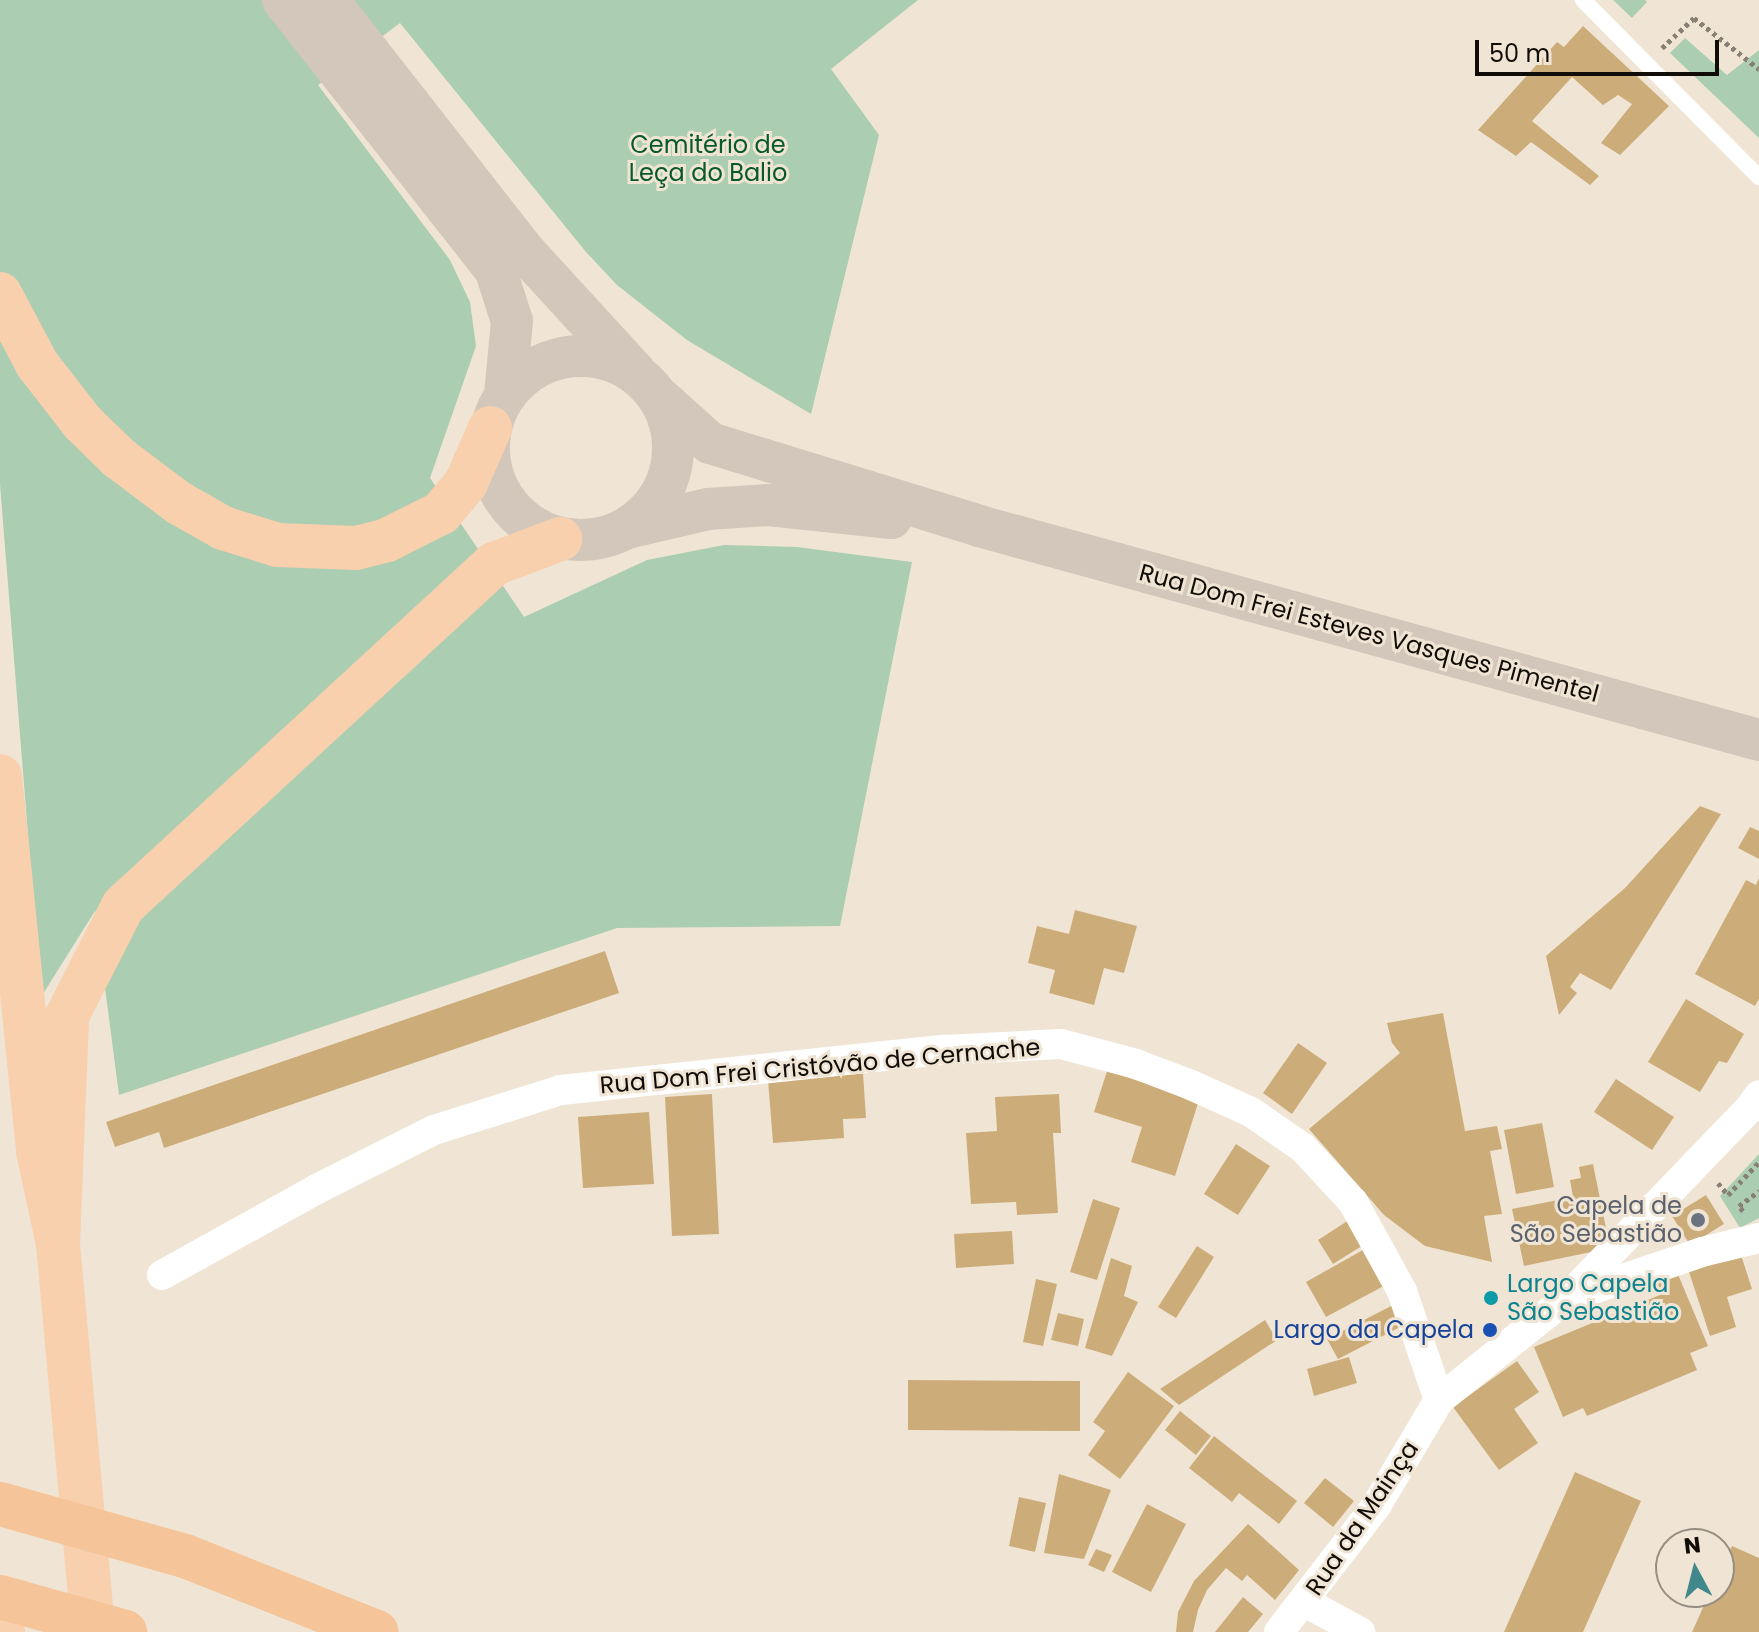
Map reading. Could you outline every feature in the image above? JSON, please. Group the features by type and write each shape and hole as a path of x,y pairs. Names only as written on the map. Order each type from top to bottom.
{"highway":[{"path":"0,294 37,364 83,423 119,458 179,503 223,528 278,545 356,548 387,540 441,513 466,483 497,412"},
{"path":"58,1244 67,1016 123,906 494,564 560,539"},
{"path":"0,776 38,1151 58,1244 93,1632"},
{"path":"0,1504 185,1556 377,1632"},
{"path":"3,1632 0,1600 125,1632"}],"main road":[{"path":"283,0 496,271 512,321 497,412 489,464 502,499 527,525 560,539 597,540 631,527 658,501 672,469 673,432 647,385 602,358 565,357 531,370 497,412"},
{"name":"Rua Dom Frei Esteves Vasques Pimentel","path":"328,0 526,253 647,385 710,443 979,526 1759,740"},
{"name":"Rua Dom Frei Esteves Vasques Pimentel","path":"631,527 708,509 769,505 979,526"}],"street":[{"name":"Rua Dom Frei Cristóvão de Cernache","path":"162,1275 317,1189 434,1130 561,1090 944,1050 1061,1044 1136,1064 1203,1091 1251,1112 1303,1148 1353,1202 1402,1291 1439,1400"},
{"path":"1439,1400 1567,1298 1759,1095"},
{"path":"1567,1298 1702,1252 1759,1238"},
{"name":"Rua da Mainça","path":"1279,1632 1376,1506 1439,1400"},
{"path":"1305,1602 1360,1632"}],"lane":[{"path":"1583,0 1759,177"}],"path":[{"path":"1646,63 1694,18 1759,69"},
{"path":"1743,1211 1739,1206 1759,1191"}],"green space":[{"name":"Cemitério de Leça do Balio","path":"0,0 918,0 831,69 879,135 811,414 687,340 617,285 586,252 400,23 318,85 450,260 470,302 476,346 430,478 524,617 647,560 724,545 797,547 912,562 840,926 617,928 119,1095 95,911 41,997 0,484"},
{"path":"1613,0 1645,0 1647,2 1632,18"},
{"path":"1685,38 1727,75 1759,50 1759,138 1670,53"},
{"path":"1759,1154 1759,1218 1740,1228 1720,1196"}],"building":[{"path":"1583,26 1669,106 1620,155 1601,143 1632,104 1618,95 1603,105 1572,77 1532,121 1599,176 1590,185 1531,142 1516,156 1478,130 1557,42 1564,47"},
{"path":"1700,806 1721,814 1611,990 1580,973 1570,987 1577,993 1559,1015 1546,956 1625,888"},
{"path":"1750,827 1759,831 1759,859 1738,848"},
{"path":"1759,878 1759,999 1755,1006 1695,974 1746,880 1756,885"},
{"path":"1075,910 1137,926 1124,973 1104,968 1094,1005 1049,993 1055,970 1028,963 1037,926 1069,934"},
{"path":"605,951 619,993 164,1148 159,1132 115,1147 106,1122"},
{"path":"1686,999 1744,1034 1727,1063 1719,1061 1700,1092 1648,1062"},
{"path":"1443,1013 1465,1131 1497,1126 1502,1149 1490,1151 1502,1214 1484,1216 1492,1262 1425,1246 1384,1215 1309,1129 1400,1053 1392,1043 1387,1023"},
{"path":"1298,1043 1327,1063 1292,1114 1263,1093"},
{"path":"1107,1071 1199,1100 1175,1176 1131,1162 1142,1127 1094,1112"},
{"path":"863,1073 866,1118 843,1119 844,1138 773,1143 768,1080"},
{"path":"1616,1079 1674,1117 1652,1150 1594,1112"},
{"path":"712,1094 719,1234 672,1236 665,1097"},
{"path":"1059,1094 1061,1133 1053,1133 1058,1213 1017,1215 1016,1202 971,1204 966,1133 997,1131 995,1097"},
{"path":"649,1112 654,1184 583,1188 578,1117"},
{"path":"1542,1123 1554,1187 1516,1194 1504,1130"},
{"path":"1236,1144 1270,1166 1238,1215 1204,1194"},
{"path":"1593,1164 1610,1248 1524,1266 1512,1209 1573,1197 1570,1180 1581,1178 1579,1167"},
{"name":"Capela de São Sebastião","path":"1706,1195 1724,1224 1690,1245 1672,1216"},
{"path":"1093,1199 1120,1208 1097,1280 1070,1272"},
{"path":"1349,1220 1365,1244 1333,1264 1318,1240"},
{"path":"1012,1231 1014,1264 956,1268 954,1234"},
{"path":"1197,1246 1214,1257 1176,1318 1158,1307"},
{"path":"1370,1246 1391,1282 1326,1317 1306,1282"},
{"path":"1740,1252 1752,1289 1727,1297 1736,1327 1710,1336 1688,1269"},
{"path":"1111,1258 1132,1266 1124,1296 1138,1302 1112,1356 1085,1348"},
{"path":"1677,1272 1708,1346 1690,1353 1697,1370 1587,1416 1583,1408 1563,1417 1534,1347 1660,1295 1655,1281"},
{"path":"1036,1279 1057,1284 1043,1346 1023,1342"},
{"path":"1395,1304 1406,1324 1338,1359 1327,1339"},
{"path":"1058,1313 1084,1319 1078,1346 1051,1340"},
{"path":"1265,1320 1277,1340 1179,1405 1160,1389"},
{"path":"1349,1357 1357,1383 1314,1396 1307,1369"},
{"path":"1517,1361 1539,1392 1514,1409 1538,1443 1499,1470 1453,1407"},
{"path":"1128,1372 1174,1406 1120,1479 1088,1455 1105,1431 1093,1422"},
{"path":"908,1380 1080,1381 1080,1431 908,1430"},
{"path":"1180,1411 1211,1436 1196,1455 1165,1430"},
{"path":"1214,1436 1297,1501 1279,1524 1239,1493 1232,1502 1189,1468"},
{"path":"1575,1472 1641,1501 1583,1632 1504,1632"},
{"path":"1059,1474 1111,1490 1084,1559 1044,1553"},
{"path":"1325,1478 1354,1501 1333,1527 1304,1503"},
{"path":"1019,1497 1046,1503 1035,1552 1009,1546"},
{"path":"1147,1504 1186,1524 1151,1592 1112,1572"},
{"path":"1248,1524 1299,1570 1275,1600 1247,1575 1242,1581 1226,1568 1207,1590 1193,1632 1176,1632 1178,1612 1194,1581"},
{"path":"1735,1547 1759,1558 1759,1632 1692,1632 1703,1608 1735,1608"},
{"path":"1096,1549 1112,1555 1104,1572 1088,1565"},
{"path":"1243,1597 1263,1614 1248,1632 1215,1632"}],"place":[{"name":"Capela de São Sebastião","path":"1698,1220"},
{"name":"Largo Capela São Sebastião","path":"1491,1298"},
{"name":"Largo da Capela","path":"1490,1330"}]}
